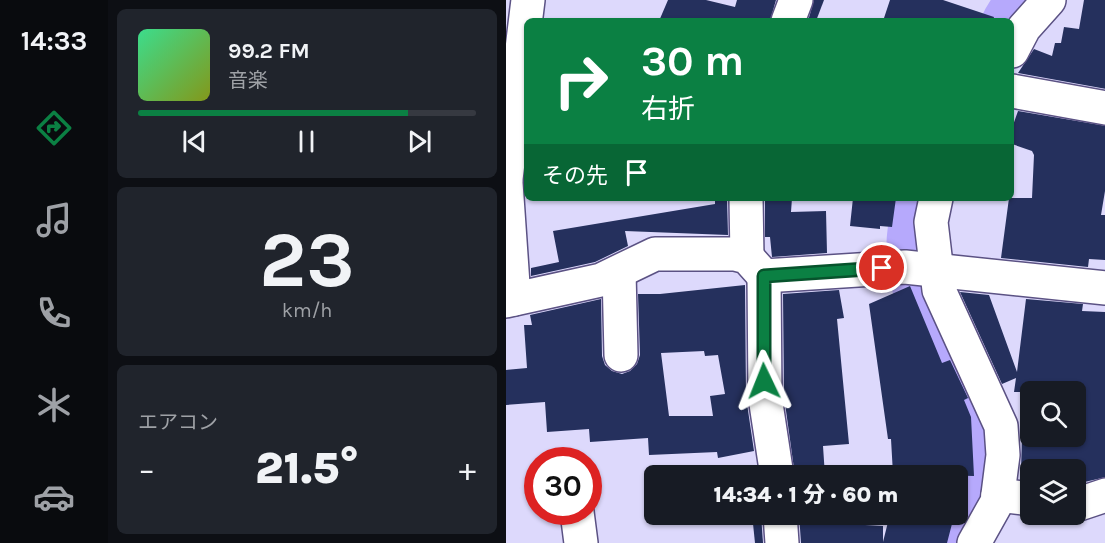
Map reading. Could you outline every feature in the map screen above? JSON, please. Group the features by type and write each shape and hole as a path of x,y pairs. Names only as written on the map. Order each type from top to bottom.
{"street":[{"path":"527,18 528,0"},
{"path":"789,18 796,0"},
{"path":"1014,47 1024,28 1049,0"},
{"path":"506,179 509,138 523,78 524,62"},
{"path":"1014,91 1106,108"},
{"path":"506,183 510,300 601,280 655,254 735,254 756,266 905,267 1106,288"},
{"path":"746,201 756,266 764,386 775,465"},
{"path":"935,201 931,222 939,290 1001,426 1003,455 998,495 974,543"},
{"path":"619,272 620,355"},
{"path":"998,495 1020,498"},
{"path":"1086,502 1106,495"},
{"path":"578,525 581,543"},
{"path":"781,525 782,543"}],"building":[{"path":"668,0 706,0 735,7 737,0 776,0 771,18 660,18"},
{"path":"814,0 824,0 817,18 809,18"},
{"path":"890,0 943,0 994,17 994,18 884,18"},
{"path":"1084,0 1106,0 1106,89 1018,73 1034,49 1052,56 1055,43 1061,43 1064,27 1079,29"},
{"path":"1018,111 1106,126 1106,185 1101,215 1106,215 1106,260 1089,259 1088,267 1001,258 1009,201 1014,201 1014,198 1032,198 1034,155 1032,151 1014,145 1014,122"},
{"path":"715,201 727,201 728,235 625,231 628,246 595,262 531,276 531,268 559,262 553,231 715,204"},
{"path":"765,201 792,201 791,212 826,211 827,253 772,257 770,237 765,237"},
{"path":"853,201 896,201 892,227 880,226 880,229 850,226"},
{"path":"745,285 746,397 754,451 718,458 717,452 649,455 648,438 590,442 589,429 547,432 545,402 506,405 506,370 527,368 524,325 532,325 530,315 601,299 602,356 605,365 612,371 622,374 630,371 637,364 640,355 638,294 660,294","holes":["704,351 705,356 718,355 725,394 710,396 713,416 669,416 661,353"]},
{"path":"910,286 942,363 950,360 968,398 964,400 971,417 974,476 968,476 968,465 892,465 891,439 888,439 869,304"},
{"path":"839,290 844,318 837,319 849,444 823,446 824,465 793,465 784,396 783,294"},
{"path":"960,292 989,295 1017,372 1026,299 1083,304 1082,311 1106,312 1106,477 1086,482 1086,459 1021,459 1022,447 1086,447 1086,381 1020,381 1020,392 1014,392 1016,378 1002,384"},
{"path":"753,525 762,525 763,543 755,543"},
{"path":"800,525 883,526 883,542 887,525 952,525 947,543 801,543"}],"waterway":[{"path":"1008,18 1014,8 1024,0"},
{"path":"917,201 911,238 914,279 932,322 973,401 984,426 990,449 990,469 984,488 970,517 953,543"}],"route":[{"path":"764,381 764,276 882,268"}]}
